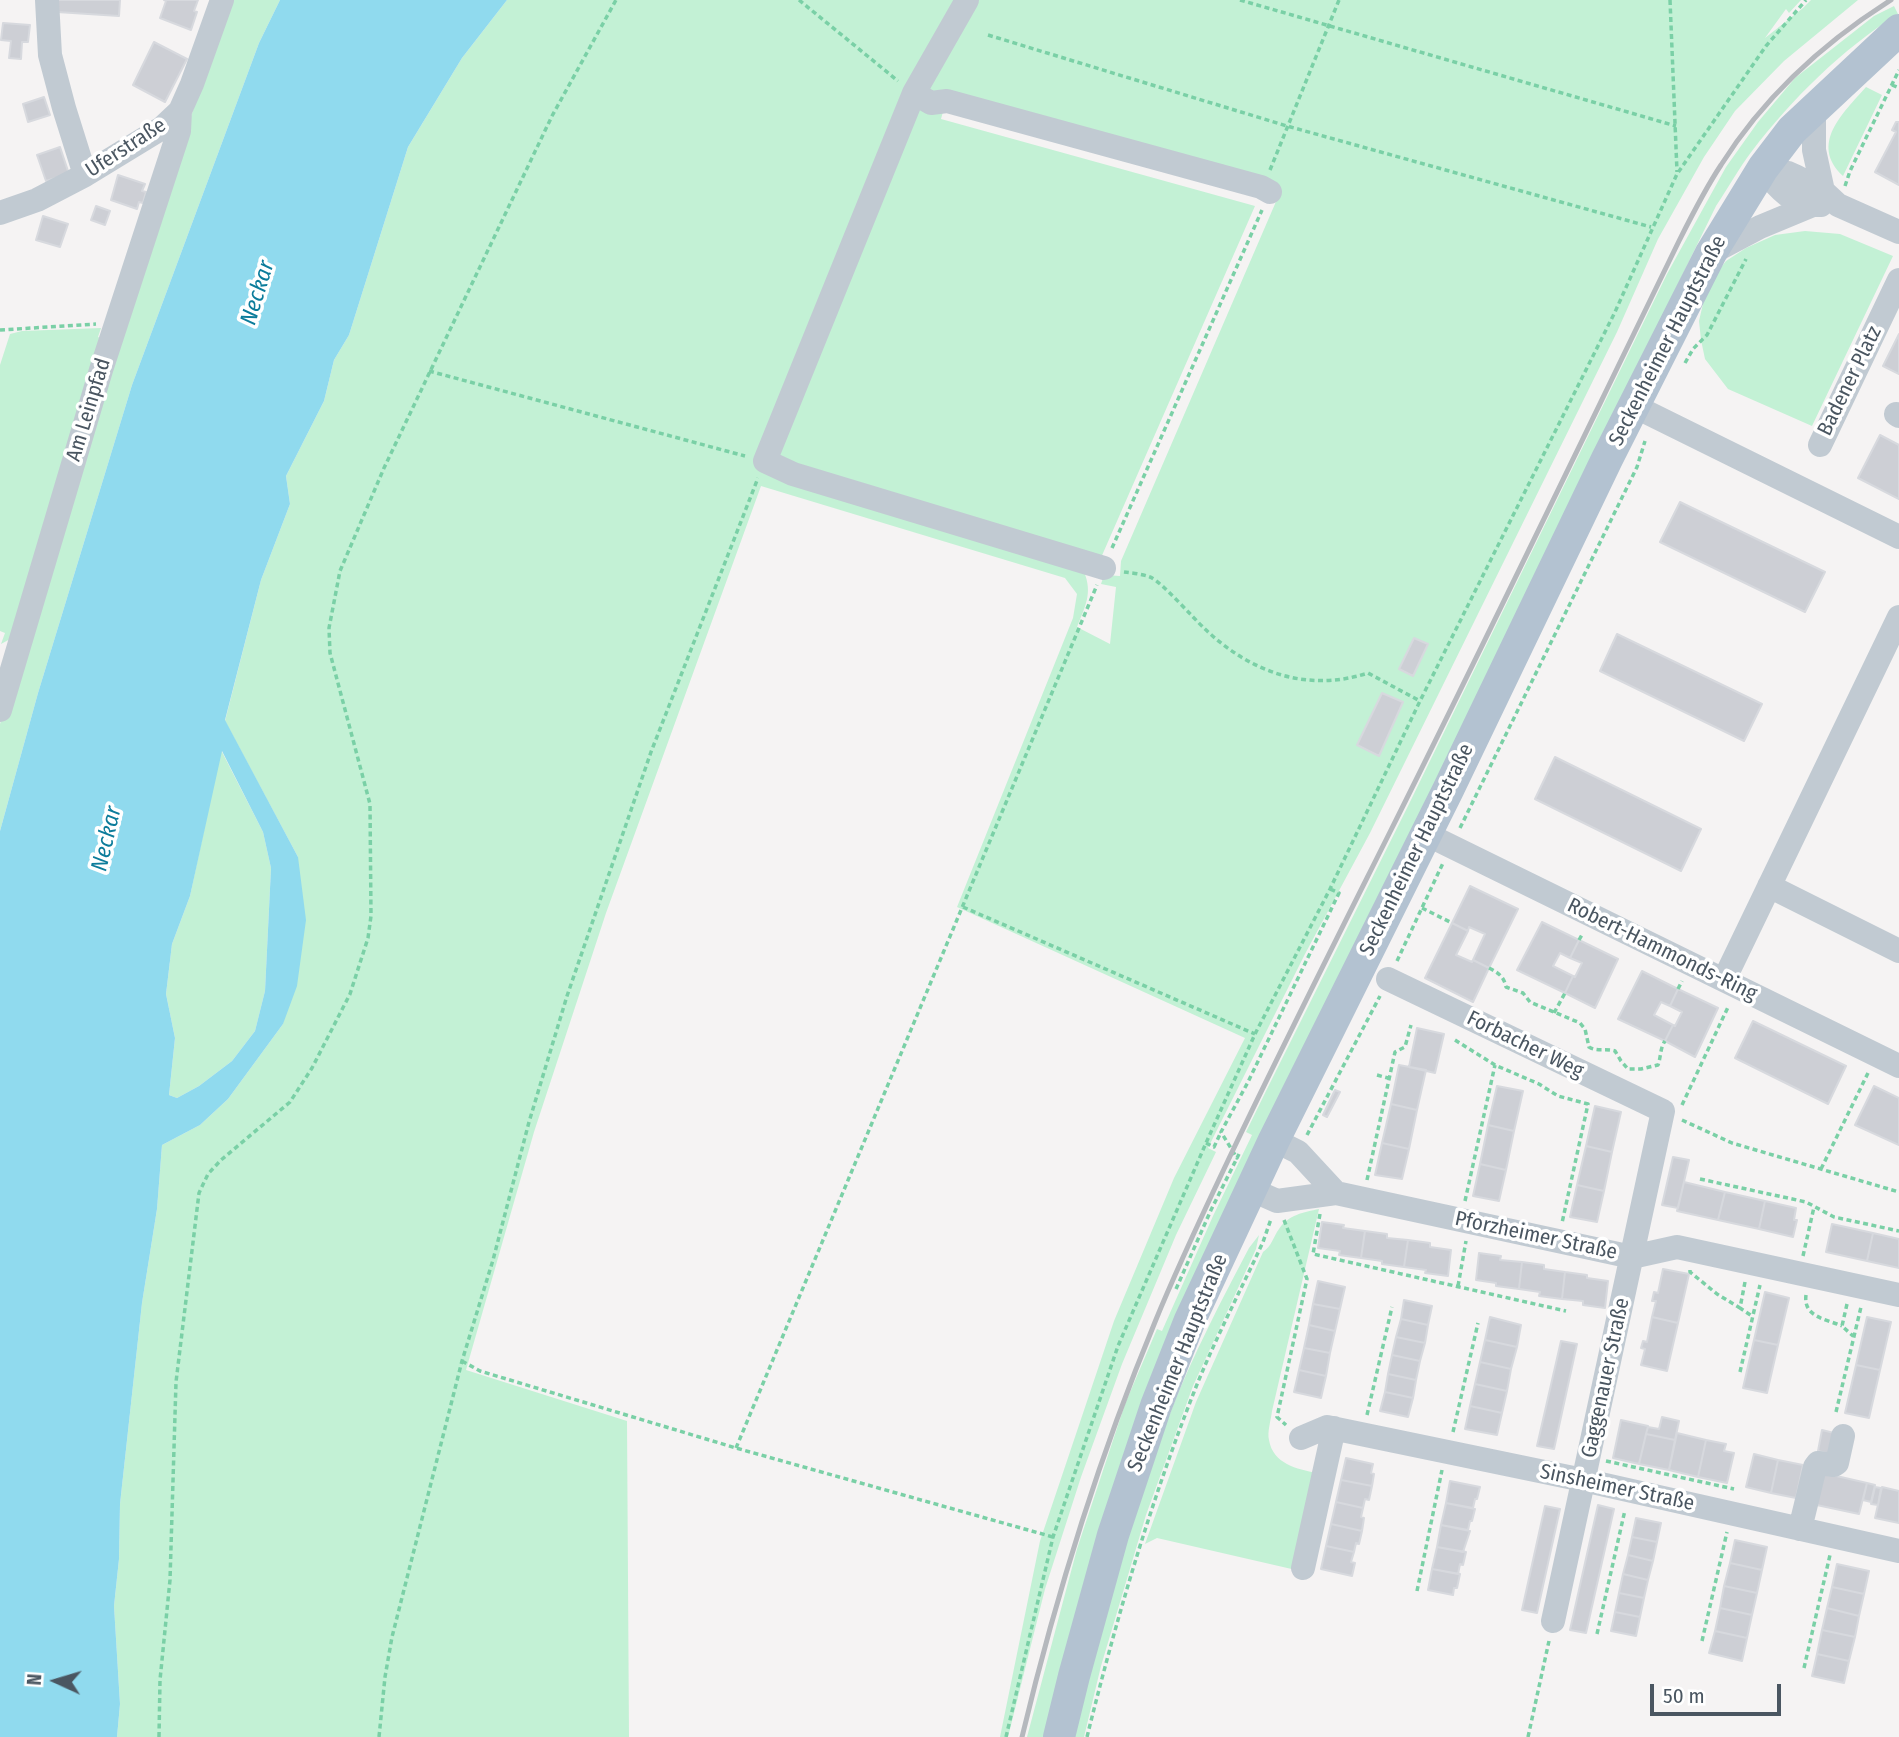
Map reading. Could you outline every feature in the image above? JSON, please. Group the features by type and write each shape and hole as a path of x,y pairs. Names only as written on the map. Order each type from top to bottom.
{"main road":[{"name":"Seckenheimer Hauptstraße","path":"1059,1737 1113,1535 1156,1406 1182,1307 1263,1195 1438,840 1643,411 1711,253 1763,168 1792,130 1899,30"}],"street":[{"path":"47,0 50,55 85,175"},
{"name":"Uferstraße","path":"0,213 37,200 85,175 162,128 180,111 222,0"},
{"path":"967,0 914,93 765,461 793,474 1104,568"},
{"path":"914,93 931,103 947,101 1265,189"},
{"path":"1814,108 1814,150 1825,200"},
{"name":"Am Leinpfad","path":"0,710 8,655 179,131 180,111"},
{"path":"1763,168 1778,189 1791,198 1825,200 1899,232"},
{"path":"1711,253 1825,200"},
{"name":"Badener Platz","path":"1820,444 1899,280"},
{"path":"1643,411 1899,537"},
{"path":"1731,983 1769,886 1899,617"},
{"name":"Robert-Hammonds-Ring","path":"1438,840 1731,983 1891,1057"},
{"path":"1769,886 1899,951"},
{"name":"Forbacher Weg","path":"1388,979 1669,1114"},
{"path":"1632,1257 1669,1114"},
{"path":"1286,1146 1330,1194"},
{"name":"Pforzheimer Straße","path":"1263,1195 1330,1194 1363,1199 1632,1257 1677,1247 1899,1295"},
{"name":"Gaggenauer Straße","path":"1553,1621 1632,1257"},
{"name":"Sinsheimer Straße","path":"1301,1438 1327,1427 1586,1469 1630,1491 1732,1501 1800,1529 1899,1551"},
{"path":"1303,1568 1334,1428"},
{"path":"1800,1529 1815,1467 1818,1463 1834,1465 1837,1462 1843,1436"}],"path":[{"path":"159,1737 160,1680 170,1580 176,1382 199,1193 208,1174 221,1160 290,1102 312,1068 350,994 368,938 371,916 370,804 330,653 329,628 340,571 429,371 552,116 616,0"},
{"path":"799,0 914,93"},
{"path":"1240,0 1676,126"},
{"path":"736,1448 1265,189 1268,174 1339,0"},
{"path":"1670,0 1677,174"},
{"path":"1006,1737 1053,1537 1118,1346 1255,1034 1330,889 1420,701 1615,312 1677,174 1766,46 1807,0"},
{"path":"988,35 1287,126 1652,227"},
{"path":"1825,200 1850,171 1899,70"},
{"path":"1892,85 1899,88"},
{"path":"1679,372 1693,349 1713,325 1760,228"},
{"path":"0,330 101,324 116,326"},
{"path":"379,1737 392,1637 462,1361 494,1260 528,1122 567,996 651,752 765,461 429,371"},
{"path":"1286,1146 1388,979 1422,908 1438,840 1637,467 1649,425 1643,411"},
{"path":"1104,568 1152,578 1232,652 1260,669 1306,680 1338,681 1368,673 1420,701"},
{"path":"1227,1121 1339,894 1330,889"},
{"path":"963,907 1255,1034"},
{"path":"1422,908 1452,923"},
{"path":"1489,968 1499,973 1506,987 1523,993 1530,1002 1580,1023 1585,1029 1589,1047 1615,1051 1625,1067 1632,1070 1658,1065 1661,1046 1665,1041"},
{"path":"1731,983 1669,1114 1732,1143 1899,1192"},
{"path":"1554,1013 1565,993"},
{"path":"1363,1199 1395,1052 1405,1046 1411,1025"},
{"path":"1455,1040 1495,1065 1539,1084 1558,1096 1588,1104 1558,1241"},
{"path":"1821,1169 1891,1057"},
{"path":"1458,1286 1465,1221 1495,1065"},
{"path":"1377,1074 1389,1078"},
{"path":"1206,1143 1214,1147 1222,1132"},
{"path":"1182,1307 1211,1210 1237,1158"},
{"path":"1700,1179 1806,1202 1834,1217 1899,1231"},
{"path":"1330,1194 1313,1254 1566,1311"},
{"path":"1263,1195 1307,1279 1277,1417 1301,1438"},
{"path":"1087,1737 1148,1518 1195,1390 1263,1242 1263,1195"},
{"path":"1814,1207 1805,1274 1808,1309 1815,1317 1842,1326 1854,1336"},
{"path":"1694,1250 1690,1272 1717,1294 1753,1316"},
{"path":"1740,1308 1757,1264"},
{"path":"1740,1372 1753,1316 1757,1264"},
{"path":"1842,1326 1858,1286"},
{"path":"1836,1412 1854,1336 1858,1286"},
{"path":"1363,1434 1392,1307"},
{"path":"462,1361 480,1371 736,1448 1053,1537"},
{"path":"1586,1469 1732,1501 1702,1641"},
{"path":"1597,1634 1630,1491"},
{"path":"1804,1668 1834,1536"},
{"path":"1528,1737 1553,1621"}],"green space":[{"path":"230,0 280,0 259,43 132,385 38,693 0,831 0,724 118,334"},
{"path":"507,0 1801,0 1789,13 1786,9 1765,38 1811,0 1858,0 1784,61 1735,111 1704,157 1658,239 1617,332 1370,833 1305,954 1208,1148 1216,1152 1176,1235 1122,1364 1081,1477 1045,1589 1008,1737 1000,1737 1040,1541 1114,1321 1174,1178 1245,1038 957,907 1073,618 1077,594 1065,578 761,486 606,913 534,1132 466,1370 627,1421 629,1737 117,1737 120,1704 114,1606 119,1559 120,1504 142,1303 157,1209 162,1145 200,1125 228,1099 283,1024 298,857 225,721 261,580 290,504 286,476 324,401 334,360 349,335 408,147 462,58","holes":["944,108 1281,190 1121,561 1120,576 1104,575 1101,584 1116,587 1110,644 1077,627 1088,593 1084,572 767,470 779,454 794,468 1100,560 1255,206 941,119"]},
{"path":"1894,6 1898,14 1838,59 1784,112 1747,158 1716,206 1221,1220 1049,1737 1027,1737 1077,1549 1125,1404 1157,1329 1162,1331 1252,1135 1246,1132 1667,274 1726,167 1758,122 1795,78 1874,16"},
{"path":"1866,87 1882,95 1843,176 1833,164 1829,141 1840,118"},
{"path":"1805,231 1840,234 1893,256 1812,426 1728,389 1705,359 1699,321 1705,295 1714,276 1726,261 1746,248 1775,235"},
{"path":"101,328 98,337 103,339 12,638 1,644 5,633 0,631 0,365 10,334 22,331"},
{"path":"221,750 263,832 271,868 265,991 255,1031 232,1061 199,1086 177,1098 169,1095 175,1038 166,994 172,944 190,896"},
{"path":"1319,1209 1268,1433 1271,1448 1281,1460 1294,1467 1317,1473 1296,1570 1157,1538 1145,1544 1196,1402 1263,1252 1287,1220"},
{"path":"1259,1235 1256,1249 1193,1386 1146,1515 1101,1666 1084,1737 1071,1737 1130,1531 1171,1411 1218,1308 1249,1248"}],"water":[{"name":"Neckar","path":"280,0 507,0 462,58 408,147 349,335 334,360 324,401 286,476 290,504 261,580 225,720 298,857 306,920 297,986 283,1024 228,1099 200,1125 162,1145 157,1209 142,1303 120,1504 119,1559 114,1606 120,1704 117,1737 0,1737 0,831 38,693 132,385 259,43","holes":["222,751 263,832 271,868 265,991 255,1031 232,1061 199,1086 177,1098 169,1095 175,1038 166,994 172,944 190,896"]}],"building":[{"path":"58,0 120,0 119,16 57,12"},
{"path":"164,0 198,0 191,30 160,18 166,1"},
{"path":"3,23 30,25 28,42 22,42 21,59 9,58 11,41 1,40"},
{"path":"154,42 187,59 165,102 133,85"},
{"path":"44,97 50,115 28,122 23,104"},
{"path":"1896,122 1899,122 1899,185 1875,172 1896,132 1892,130"},
{"path":"60,147 69,174 46,181 37,155"},
{"path":"118,175 145,184 142,191 146,192 143,203 139,202 137,209 111,200"},
{"path":"96,206 110,211 105,225 91,220"},
{"path":"43,216 68,224 60,247 36,240"},
{"path":"1899,334 1899,374 1883,366"},
{"path":"1880,435 1899,445 1899,499 1858,478"},
{"path":"1680,502 1825,572 1805,612 1660,542"},
{"path":"1617,634 1762,704 1744,741 1600,671"},
{"path":"1414,638 1428,644 1413,676 1399,669"},
{"path":"1382,693 1403,702 1379,756 1357,745"},
{"path":"1555,757 1701,829 1681,871 1535,799"},
{"path":"1470,886 1518,909 1489,968 1473,960 1485,934 1469,927 1468,931 1452,923"},
{"path":"1542,922 1579,940 1570,958 1560,953 1553,966 1573,976 1565,993 1517,970"},
{"path":"1452,923 1468,931 1456,955 1489,968 1473,1002 1425,978"},
{"path":"1579,940 1618,959 1595,1008 1565,993 1582,963 1570,958"},
{"path":"1642,971 1678,989 1670,1006 1661,1002 1654,1015 1673,1025 1665,1041 1618,1019"},
{"path":"1678,989 1718,1008 1695,1057 1665,1041 1682,1012 1670,1006"},
{"path":"1753,1021 1846,1066 1828,1104 1735,1058"},
{"path":"1417,1028 1444,1034 1435,1073 1409,1067"},
{"path":"1399,1065 1426,1070 1417,1110 1391,1104"},
{"path":"1497,1086 1523,1091 1514,1131 1488,1125"},
{"path":"1874,1086 1899,1098 1899,1145 1855,1125"},
{"path":"1335,1090 1340,1092 1327,1117 1323,1115"},
{"path":"1391,1104 1417,1110 1409,1149 1382,1143"},
{"path":"1595,1106 1621,1112 1612,1152 1586,1146"},
{"path":"1488,1125 1514,1131 1506,1170 1480,1164"},
{"path":"1382,1143 1409,1149 1402,1179 1375,1175"},
{"path":"1586,1146 1612,1152 1604,1191 1577,1185"},
{"path":"1673,1157 1689,1160 1678,1208 1662,1205"},
{"path":"1480,1164 1506,1170 1499,1201 1473,1196"},
{"path":"1684,1182 1725,1192 1718,1220 1677,1211"},
{"path":"1577,1185 1604,1191 1597,1222 1570,1217"},
{"path":"1725,1192 1765,1201 1759,1229 1718,1220"},
{"path":"1765,1201 1796,1208 1794,1220 1797,1220 1793,1237 1759,1229"},
{"path":"1322,1222 1365,1231 1361,1258 1318,1248"},
{"path":"1832,1224 1873,1233 1867,1261 1826,1252"},
{"path":"1365,1231 1387,1234 1387,1238 1408,1240 1404,1267 1361,1258"},
{"path":"1873,1233 1899,1239 1899,1268 1867,1261"},
{"path":"1408,1240 1451,1250 1448,1276 1404,1267"},
{"path":"1479,1253 1501,1256 1500,1260 1522,1262 1519,1289 1476,1280"},
{"path":"1522,1262 1565,1272 1562,1299 1539,1296 1540,1292 1519,1289"},
{"path":"1663,1269 1689,1274 1678,1323 1652,1317 1656,1301 1652,1301 1654,1292 1658,1293"},
{"path":"1565,1272 1608,1281 1605,1308 1583,1305 1583,1301 1562,1299"},
{"path":"1318,1281 1345,1287 1340,1309 1313,1304"},
{"path":"1765,1292 1789,1298 1778,1345 1754,1340"},
{"path":"1404,1300 1432,1306 1428,1325 1401,1319"},
{"path":"1313,1304 1340,1309 1335,1331 1309,1325"},
{"path":"1490,1317 1521,1325 1517,1347 1485,1340"},
{"path":"1652,1317 1678,1323 1667,1371 1641,1365 1645,1349 1641,1348 1643,1341 1647,1342"},
{"path":"1867,1317 1891,1322 1880,1370 1856,1365"},
{"path":"1401,1319 1428,1325 1425,1343 1396,1337"},
{"path":"1309,1325 1335,1331 1330,1353 1304,1348"},
{"path":"1396,1337 1425,1343 1420,1361 1392,1355"},
{"path":"1485,1340 1517,1347 1511,1369 1480,1362"},
{"path":"1754,1340 1778,1345 1767,1393 1743,1388"},
{"path":"1561,1341 1577,1344 1554,1449 1537,1446"},
{"path":"1304,1348 1330,1353 1326,1376 1299,1370"},
{"path":"1392,1355 1420,1361 1416,1380 1388,1374"},
{"path":"1480,1362 1511,1369 1507,1391 1475,1384"},
{"path":"1856,1365 1880,1370 1869,1418 1845,1413"},
{"path":"1299,1370 1326,1376 1321,1398 1294,1392"},
{"path":"1388,1374 1416,1380 1413,1398 1385,1392"},
{"path":"1475,1384 1507,1391 1502,1413 1470,1406"},
{"path":"1385,1392 1413,1398 1408,1417 1380,1411"},
{"path":"1470,1406 1502,1413 1497,1435 1465,1429"},
{"path":"1662,1417 1679,1421 1675,1440 1646,1434 1648,1427 1659,1429"},
{"path":"1621,1420 1648,1426 1639,1464 1613,1458"},
{"path":"1822,1430 1838,1434 1834,1455 1818,1451"},
{"path":"1677,1433 1706,1440 1698,1477 1669,1470"},
{"path":"1646,1434 1675,1440 1669,1470 1639,1464"},
{"path":"1706,1440 1726,1444 1724,1451 1734,1453 1727,1483 1698,1477"},
{"path":"1754,1454 1778,1460 1771,1493 1746,1487"},
{"path":"1346,1458 1373,1464 1372,1486 1341,1480"},
{"path":"1778,1460 1803,1465 1796,1498 1771,1493"},
{"path":"1819,1472 1867,1483 1859,1514 1812,1504"},
{"path":"1341,1480 1372,1486 1369,1500 1365,1499 1363,1508 1336,1502"},
{"path":"1450,1481 1480,1487 1473,1508 1446,1503"},
{"path":"1867,1483 1875,1485 1871,1502 1863,1500"},
{"path":"1875,1487 1881,1488 1878,1505 1871,1504"},
{"path":"1882,1487 1899,1491 1899,1523 1875,1518"},
{"path":"1336,1502 1363,1508 1362,1531 1331,1524"},
{"path":"1446,1503 1475,1509 1468,1530 1441,1525"},
{"path":"1598,1505 1614,1509 1586,1633 1570,1630"},
{"path":"1545,1506 1560,1509 1537,1613 1522,1610"},
{"path":"1636,1518 1661,1523 1657,1542 1632,1537"},
{"path":"1331,1524 1362,1531 1354,1552 1326,1546"},
{"path":"1441,1525 1470,1531 1463,1552 1437,1547"},
{"path":"1632,1537 1657,1542 1653,1561 1628,1555"},
{"path":"1735,1540 1767,1547 1762,1570 1730,1563"},
{"path":"1326,1546 1354,1552 1351,1562 1355,1563 1352,1576 1321,1569"},
{"path":"1437,1547 1466,1552 1458,1574 1432,1569"},
{"path":"1628,1555 1653,1561 1648,1580 1623,1574"},
{"path":"1730,1563 1762,1570 1757,1593 1724,1586"},
{"path":"1837,1564 1869,1571 1864,1594 1832,1587"},
{"path":"1432,1569 1460,1574 1453,1595 1428,1590"},
{"path":"1623,1574 1648,1580 1644,1598 1619,1593"},
{"path":"1724,1586 1757,1593 1752,1615 1720,1608"},
{"path":"1832,1587 1864,1594 1859,1616 1827,1608"},
{"path":"1619,1593 1644,1598 1640,1617 1615,1612"},
{"path":"1720,1608 1752,1615 1747,1638 1715,1631"},
{"path":"1827,1608 1859,1616 1855,1637 1822,1630"},
{"path":"1615,1612 1640,1617 1636,1636 1611,1631"},
{"path":"1822,1630 1855,1637 1849,1661 1817,1654"},
{"path":"1715,1631 1747,1638 1742,1661 1709,1653"},
{"path":"1817,1654 1849,1661 1844,1683 1812,1676"}],"railway":[{"path":"1022,1737 1049,1631 1097,1475 1174,1278 1272,1070 1679,241 1721,165 1776,94 1842,34 1891,0"}]}
